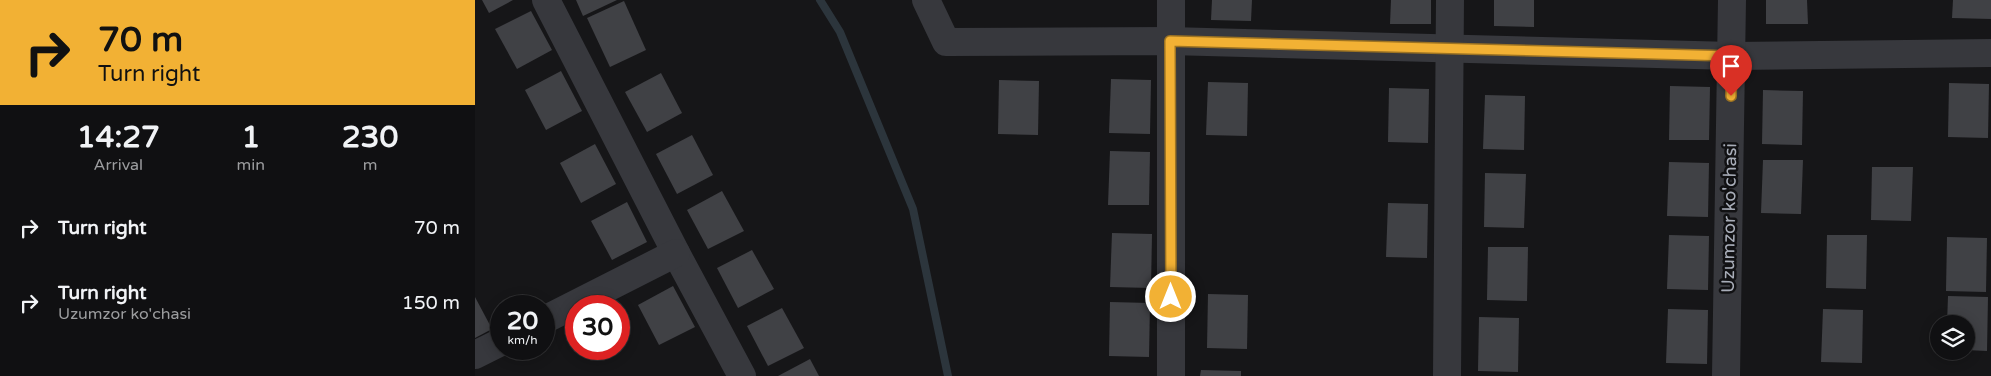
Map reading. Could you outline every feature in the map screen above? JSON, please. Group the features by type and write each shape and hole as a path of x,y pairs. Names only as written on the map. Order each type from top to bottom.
{"street":[{"path":"546,0 676,253 742,376"},
{"path":"926,0 946,42 1170,41 1732,56 1991,53"},
{"path":"1171,0 1171,376"},
{"path":"1447,376 1448,49 1450,0"},
{"name":"Uzumzor ko'chasi","path":"1726,376 1732,0"},
{"path":"555,314 676,253"},
{"path":"475,355 490,348"}],"building":[{"path":"482,0 513,0 489,13"},
{"path":"576,0 617,0 583,16"},
{"path":"1212,0 1252,0 1251,21 1211,20"},
{"path":"1391,0 1431,0 1431,24 1390,24"},
{"path":"1494,0 1534,0 1534,27 1494,26"},
{"path":"1766,0 1807,0 1808,24 1766,24"},
{"path":"1953,0 1991,0 1991,19 1952,18"},
{"path":"624,1 646,50 610,67 587,18"},
{"path":"531,11 552,50 517,69 495,29"},
{"path":"561,71 582,111 546,130 525,90"},
{"path":"661,73 682,113 647,132 625,92"},
{"path":"1111,79 1151,80 1150,134 1109,133"},
{"path":"999,80 1039,81 1038,135 998,134"},
{"path":"1208,82 1248,83 1247,136 1206,135"},
{"path":"1949,83 1989,84 1988,138 1948,137"},
{"path":"1670,86 1710,87 1709,140 1669,140"},
{"path":"1389,88 1429,89 1428,143 1388,142"},
{"path":"1763,90 1803,91 1802,145 1762,144"},
{"path":"1485,95 1525,96 1524,150 1483,149"},
{"path":"692,135 713,175 677,194 656,154"},
{"path":"595,144 616,184 581,203 560,163"},
{"path":"1110,151 1150,152 1149,205 1108,205"},
{"path":"1763,160 1803,160 1801,214 1761,213"},
{"path":"1669,162 1709,163 1708,217 1667,216"},
{"path":"1872,167 1913,167 1911,221 1871,220"},
{"path":"1485,173 1526,174 1524,228 1484,227"},
{"path":"722,191 744,231 708,249 687,210"},
{"path":"627,202 647,242 612,260 591,221"},
{"path":"1388,203 1428,204 1427,258 1386,257"},
{"path":"1112,233 1152,234 1151,288 1110,287"},
{"path":"1669,235 1709,236 1708,290 1667,289"},
{"path":"1827,235 1867,235 1866,289 1826,288"},
{"path":"1947,237 1987,238 1986,292 1946,291"},
{"path":"1488,247 1528,247 1527,301 1487,300"},
{"path":"752,250 774,289 738,308 717,268"},
{"path":"673,286 695,327 659,345 638,305"},
{"path":"1208,294 1248,295 1247,349 1207,348"},
{"path":"1948,296 1988,297 1987,351 1975,350 1975,315 1947,315"},
{"path":"475,297 490,325 490,330 475,338"},
{"path":"1110,302 1150,303 1149,357 1109,356"},
{"path":"782,308 804,348 768,366 747,326"},
{"path":"1668,309 1708,310 1707,364 1666,363"},
{"path":"1823,309 1863,310 1862,363 1821,362"},
{"path":"1479,317 1519,318 1518,372 1478,371"},
{"path":"810,359 819,376 778,376"},
{"path":"1201,370 1241,371 1241,376 1200,376"}],"waterway":[{"path":"820,0 840,32 913,209 948,376"}],"route":[{"path":"1171,297 1170,41 1732,56 1731,96"}]}
